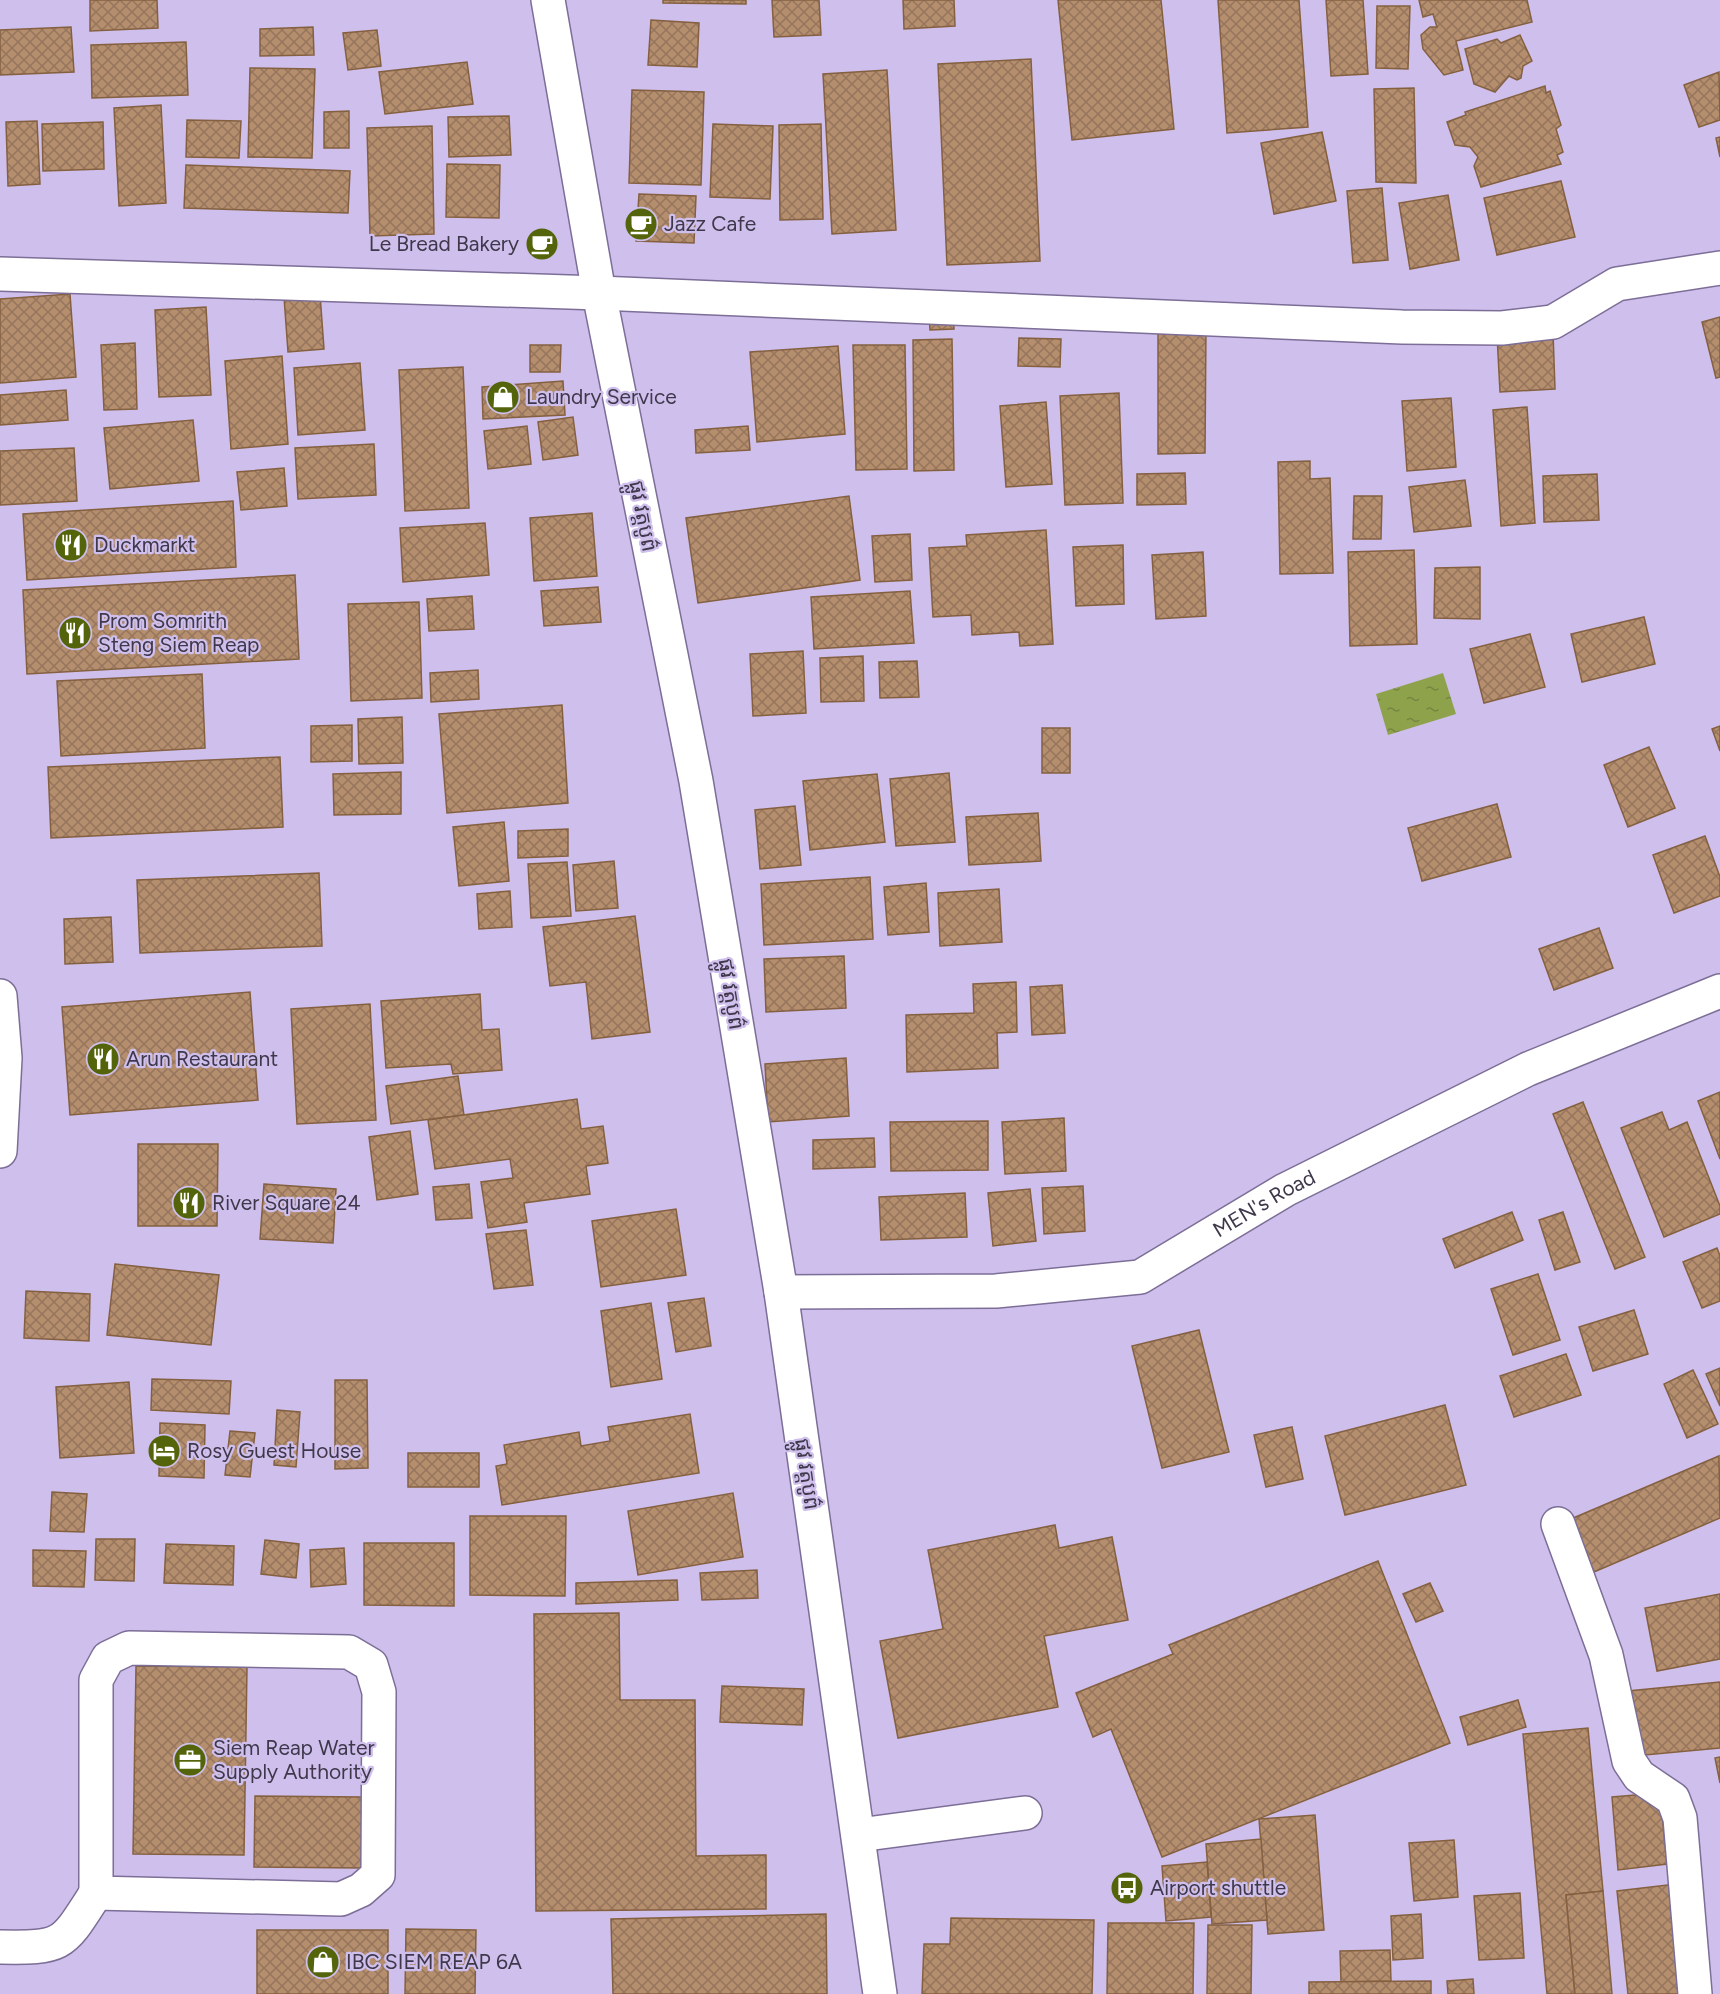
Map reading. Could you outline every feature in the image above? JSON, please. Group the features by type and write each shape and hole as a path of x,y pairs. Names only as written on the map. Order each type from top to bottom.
{"street":[{"name":"ផ្លូវ វត្តបូព៌","path":"548,0 599,293 696,781 781,1292 880,1994"},
{"path":"0,274 599,293 1391,326 1502,328 1553,322 1617,284 1720,268"},
{"name":"MEN's Road","path":"781,1292 996,1291 1140,1277 1285,1190 1528,1069 1720,991"},
{"path":"0,996 5,1058 0,1151"},
{"path":"1558,1524 1604,1645 1629,1761 1639,1776 1673,1799 1680,1818 1695,1994"},
{"path":"0,1947 47,1947 68,1936 96,1893 96,1680 108,1658 129,1648 350,1652 371,1665 379,1692 378,1875 361,1890 341,1899 96,1893"},
{"path":"859,1835 1025,1813"}],"water":[{"path":"1443,673 1456,714 1388,735 1376,694"}],"building":[{"path":"90,0 157,0 158,28 90,31"},
{"path":"663,0 746,0 746,4 663,3"},
{"path":"772,0 819,0 821,35 774,37"},
{"path":"903,0 954,0 955,26 904,29"},
{"path":"1058,0 1161,0 1174,129 1072,140"},
{"path":"1218,0 1299,0 1308,127 1227,133"},
{"path":"1326,0 1363,0 1368,74 1331,76"},
{"path":"1419,0 1527,0 1532,22 1456,41 1463,70 1444,75 1423,49 1421,35 1430,27 1437,27 1433,14 1423,17"},
{"path":"1377,6 1410,6 1408,69 1376,68"},
{"path":"651,20 699,23 697,67 648,65"},
{"path":"71,27 74,72 0,75 0,30"},
{"path":"313,27 314,55 260,56 260,29"},
{"path":"377,30 381,66 348,70 343,33"},
{"path":"1520,35 1532,61 1523,66 1521,78 1517,80 1509,76 1495,92 1474,84 1465,49 1497,39 1501,43"},
{"path":"186,42 188,95 92,98 91,45"},
{"path":"1031,59 1040,261 947,265 938,64"},
{"path":"467,62 473,104 385,114 379,72"},
{"path":"250,68 315,69 312,158 248,157"},
{"path":"887,70 896,230 832,234 823,74"},
{"path":"1719,72 1720,120 1699,127 1684,85"},
{"path":"1545,86 1546,93 1550,91 1561,125 1556,129 1563,152 1557,155 1561,164 1481,187 1474,166 1478,157 1470,147 1455,145 1447,122 1466,115 1465,112"},
{"path":"1414,88 1416,183 1376,182 1374,89"},
{"path":"632,90 704,92 701,185 629,183"},
{"path":"161,105 166,203 119,206 114,108"},
{"path":"349,111 349,148 324,148 324,112"},
{"path":"509,116 511,155 449,157 448,117"},
{"path":"187,120 241,121 239,158 186,157"},
{"path":"37,121 40,184 8,186 6,122"},
{"path":"103,122 104,169 43,171 42,124"},
{"path":"713,124 773,126 770,199 710,197"},
{"path":"821,124 823,219 780,220 779,125"},
{"path":"432,126 434,234 370,236 367,128"},
{"path":"1322,132 1336,201 1274,214 1261,143"},
{"path":"1720,137 1720,157 1716,138"},
{"path":"447,164 500,165 499,218 446,217"},
{"path":"186,165 350,171 348,213 184,208"},
{"path":"1561,181 1575,237 1497,255 1484,198"},
{"path":"1382,188 1388,260 1353,263 1347,191"},
{"path":"639,194 696,196 694,243 636,241"},
{"path":"1448,195 1459,260 1410,269 1399,203"},
{"path":"70,294 76,377 0,383 0,299"},
{"path":"320,294 324,349 288,352 284,297"},
{"path":"206,307 211,395 159,397 155,310"},
{"path":"953,312 954,329 930,330 929,315"},
{"path":"1720,317 1720,377 1716,378 1702,322"},
{"path":"1158,326 1206,326 1205,453 1158,454"},
{"path":"1553,332 1555,389 1500,392 1497,335"},
{"path":"1019,338 1061,339 1060,367 1018,366"},
{"path":"952,339 954,470 914,471 913,340"},
{"path":"135,343 137,409 104,410 101,345"},
{"path":"530,345 561,345 560,372 530,372"},
{"path":"853,345 905,345 907,469 856,470"},
{"path":"838,346 845,434 757,442 750,352"},
{"path":"282,356 288,444 231,449 225,361"},
{"path":"360,363 365,430 298,435 294,368"},
{"path":"463,367 469,508 405,511 399,370"},
{"path":"563,381 565,415 483,419 482,387"},
{"path":"66,390 68,420 0,425 0,395"},
{"path":"1119,393 1123,503 1065,505 1060,396"},
{"path":"1451,398 1456,467 1407,471 1402,401"},
{"path":"1046,402 1052,484 1006,487 1000,406"},
{"path":"1527,407 1535,523 1501,526 1493,410"},
{"path":"573,417 578,455 543,460 538,422"},
{"path":"193,420 199,481 110,489 104,428"},
{"path":"527,426 531,464 488,469 484,431"},
{"path":"748,426 750,450 696,453 695,430"},
{"path":"374,444 376,495 298,499 295,448"},
{"path":"74,448 77,501 0,505 0,451"},
{"path":"1310,461 1310,479 1330,478 1333,573 1280,574 1278,462"},
{"path":"284,468 287,506 241,510 237,472"},
{"path":"1185,473 1186,504 1137,505 1137,474"},
{"path":"1597,474 1599,520 1544,522 1543,476"},
{"path":"1465,480 1471,526 1414,532 1409,487"},
{"path":"849,496 860,580 698,603 686,518"},
{"path":"1354,496 1382,496 1381,539 1353,539"},
{"path":"233,501 236,567 27,580 23,514"},
{"path":"592,513 597,576 534,581 530,518"},
{"path":"485,523 489,575 403,582 400,528"},
{"path":"1046,530 1053,644 1020,646 1019,632 972,635 971,615 933,617 929,548 967,546 966,535"},
{"path":"910,534 912,580 875,582 872,536"},
{"path":"1123,545 1124,604 1076,606 1073,547"},
{"path":"1414,550 1417,644 1350,646 1348,552"},
{"path":"1203,552 1206,616 1156,619 1152,555"},
{"path":"1480,567 1480,619 1434,618 1435,568"},
{"path":"295,575 299,659 27,674 23,590"},
{"path":"598,587 601,622 544,626 541,591"},
{"path":"910,591 914,643 814,649 811,597"},
{"path":"472,596 474,629 429,631 427,599"},
{"path":"419,602 422,698 351,701 348,604"},
{"path":"1644,617 1655,664 1582,682 1571,634"},
{"path":"1530,634 1545,687 1484,703 1470,649"},
{"path":"803,651 806,713 753,716 750,654"},
{"path":"863,656 864,701 821,702 820,658"},
{"path":"917,661 919,697 880,698 879,662"},
{"path":"478,670 479,699 431,702 430,673"},
{"path":"202,674 205,748 61,756 57,681"},
{"path":"562,705 568,803 447,813 439,714"},
{"path":"402,717 403,763 359,764 358,719"},
{"path":"352,725 352,761 311,762 311,726"},
{"path":"1720,726 1720,751 1712,729"},
{"path":"1042,728 1070,728 1070,773 1042,773"},
{"path":"1649,747 1675,808 1628,827 1604,765"},
{"path":"280,757 283,827 51,838 48,767"},
{"path":"401,772 401,814 334,815 333,774"},
{"path":"949,773 955,842 896,846 890,779"},
{"path":"877,774 885,842 810,850 803,781"},
{"path":"1497,804 1511,857 1422,881 1408,828"},
{"path":"795,806 801,865 760,869 755,810"},
{"path":"1038,813 1041,861 969,865 966,817"},
{"path":"504,822 509,881 459,886 453,827"},
{"path":"568,829 568,856 518,858 518,831"},
{"path":"1705,836 1720,877 1720,896 1674,913 1653,855"},
{"path":"614,861 618,908 576,911 573,865"},
{"path":"567,862 571,916 531,918 528,864"},
{"path":"319,873 322,946 140,953 137,880"},
{"path":"870,877 873,939 764,945 761,884"},
{"path":"926,883 929,932 888,935 884,887"},
{"path":"999,889 1002,942 940,946 938,893"},
{"path":"510,891 512,927 479,929 477,894"},
{"path":"635,916 650,1032 592,1039 586,982 550,986 543,927"},
{"path":"111,917 113,962 65,964 64,919"},
{"path":"1599,928 1613,968 1554,990 1539,949"},
{"path":"844,956 846,1008 766,1012 764,959"},
{"path":"1016,982 1017,1032 997,1033 998,1068 907,1072 906,1015 974,1013 973,984"},
{"path":"1062,985 1065,1033 1032,1035 1030,987"},
{"path":"250,992 258,1100 70,1115 62,1007"},
{"path":"480,994 482,1030 499,1029 502,1070 453,1074 451,1064 386,1068 381,1001"},
{"path":"370,1004 376,1120 297,1124 291,1009"},
{"path":"846,1058 849,1116 768,1122 765,1064"},
{"path":"458,1076 464,1115 391,1124 386,1086"},
{"path":"1720,1092 1720,1159 1698,1101"},
{"path":"577,1099 581,1129 603,1126 608,1163 586,1166 590,1194 524,1203 527,1222 488,1228 481,1182 513,1178 510,1159 435,1169 428,1120"},
{"path":"1583,1102 1645,1257 1615,1269 1553,1114"},
{"path":"1662,1112 1669,1130 1687,1122 1720,1206 1720,1214 1664,1237 1621,1128"},
{"path":"1064,1118 1066,1171 1005,1174 1002,1122"},
{"path":"988,1121 988,1170 891,1171 890,1122"},
{"path":"410,1131 418,1194 377,1200 369,1137"},
{"path":"874,1138 875,1167 813,1169 813,1140"},
{"path":"138,1144 218,1144 217,1226 138,1226"},
{"path":"264,1184 336,1189 333,1243 260,1239"},
{"path":"469,1184 472,1218 436,1220 433,1187"},
{"path":"1083,1186 1085,1231 1044,1234 1042,1188"},
{"path":"1030,1189 1036,1241 993,1246 988,1193"},
{"path":"965,1193 967,1237 881,1240 879,1197"},
{"path":"676,1209 686,1275 601,1287 592,1221"},
{"path":"1512,1212 1523,1240 1455,1268 1443,1239"},
{"path":"1563,1212 1580,1262 1555,1270 1539,1220"},
{"path":"526,1230 533,1285 494,1289 486,1234"},
{"path":"1717,1248 1720,1256 1720,1301 1702,1308 1683,1262"},
{"path":"115,1264 219,1275 211,1345 107,1335"},
{"path":"1538,1274 1560,1340 1513,1355 1491,1289"},
{"path":"26,1291 90,1294 89,1341 24,1338"},
{"path":"704,1298 711,1346 676,1352 668,1303"},
{"path":"651,1303 662,1379 611,1387 601,1311"},
{"path":"1634,1310 1648,1354 1593,1371 1579,1327"},
{"path":"1199,1330 1229,1452 1162,1468 1132,1346"},
{"path":"1566,1354 1581,1395 1514,1417 1500,1376"},
{"path":"1720,1368 1720,1406 1706,1374"},
{"path":"1693,1370 1718,1424 1687,1438 1664,1384"},
{"path":"152,1379 231,1381 229,1414 151,1410"},
{"path":"335,1380 367,1380 368,1468 335,1469"},
{"path":"129,1382 134,1453 60,1458 56,1387"},
{"path":"1445,1405 1466,1485 1345,1515 1325,1436"},
{"path":"277,1410 300,1412 296,1467 274,1465"},
{"path":"690,1414 699,1473 502,1505 496,1466 507,1464 504,1445 579,1432 581,1446 610,1441 608,1427"},
{"path":"160,1423 205,1425 204,1478 159,1476"},
{"path":"1292,1427 1303,1479 1266,1487 1254,1435"},
{"path":"230,1431 255,1433 250,1477 225,1475"},
{"path":"408,1453 479,1453 479,1487 408,1487"},
{"path":"1719,1456 1720,1518 1594,1572 1571,1519"},
{"path":"52,1492 87,1494 84,1532 50,1531"},
{"path":"733,1493 743,1557 638,1575 628,1511"},
{"path":"470,1516 566,1516 565,1596 470,1595"},
{"path":"1055,1525 1059,1548 1112,1537 1128,1620 1044,1636 1058,1707 898,1738 880,1641 943,1629 928,1550"},
{"path":"96,1539 135,1539 134,1581 95,1580"},
{"path":"265,1540 299,1544 296,1578 261,1574"},
{"path":"364,1543 454,1543 454,1606 364,1605"},
{"path":"166,1544 234,1546 233,1585 164,1583"},
{"path":"344,1548 346,1584 311,1587 310,1550"},
{"path":"33,1550 86,1551 84,1587 33,1586"},
{"path":"1378,1561 1450,1743 1162,1857 1111,1729 1093,1737 1076,1693 1173,1654 1169,1645"},
{"path":"757,1570 758,1598 702,1600 700,1573"},
{"path":"677,1580 678,1600 576,1604 576,1583"},
{"path":"1430,1583 1443,1611 1416,1622 1403,1594"},
{"path":"1720,1594 1720,1659 1657,1671 1645,1608"},
{"path":"619,1613 620,1700 695,1700 696,1856 766,1855 766,1909 536,1911 534,1614"},
{"name":"Siem Reap Water Supply Authority","path":"136,1666 247,1667 244,1855 133,1854"},
{"path":"1720,1682 1720,1748 1634,1756 1628,1691"},
{"path":"722,1686 804,1689 802,1725 720,1722"},
{"path":"1518,1700 1526,1727 1468,1745 1460,1717"},
{"path":"1588,1728 1603,1891 1566,1895 1575,1994 1547,1994 1523,1734"},
{"path":"1720,1757 1720,1783 1715,1758"},
{"path":"1660,1793 1667,1864 1618,1870 1612,1797"},
{"path":"255,1796 363,1797 362,1868 254,1867"},
{"path":"1315,1815 1324,1930 1268,1934 1259,1819"},
{"path":"1261,1839 1267,1920 1212,1924 1206,1844"},
{"path":"1454,1840 1458,1897 1414,1901 1409,1843"},
{"path":"1207,1862 1211,1917 1166,1921 1162,1866"},
{"path":"1676,1884 1688,1994 1628,1994 1617,1891"},
{"path":"1603,1891 1612,1994 1575,1994 1566,1895"},
{"path":"1520,1893 1524,1958 1479,1960 1474,1896"},
{"path":"826,1914 827,1994 613,1994 611,1919"},
{"path":"1421,1914 1423,1958 1393,1960 1391,1916"},
{"path":"951,1918 1094,1920 1092,1994 922,1994 924,1944 950,1944"},
{"path":"1108,1923 1194,1923 1193,1994 1107,1994"},
{"path":"1208,1925 1252,1925 1251,1994 1207,1994"},
{"path":"406,1929 476,1930 475,1994 405,1994"},
{"name":"IBC SIEM REAP 6A","path":"257,1930 388,1930 388,1994 257,1994"},
{"path":"1390,1950 1391,1981 1341,1982 1340,1951"},
{"path":"1473,1979 1474,1994 1448,1994 1447,1981"},
{"path":"1431,1981 1431,1994 1309,1994 1309,1982"}],"place":[{"name":"Jazz Cafe","path":"641,224"},
{"name":"Le Bread Bakery","path":"542,244"},
{"name":"Laundry Service","path":"503,397"},
{"name":"Duckmarkt","path":"71,545"},
{"name":"Prom Somrith Steng Siem Reap","path":"75,633"},
{"name":"Arun Restaurant","path":"103,1059"},
{"name":"River Square 24","path":"189,1203"},
{"name":"Rosy Guest House","path":"164,1451"},
{"name":"Siem Reap Water Supply Authority","path":"190,1760"},
{"name":"Airport shuttle","path":"1127,1888"},
{"name":"IBC SIEM REAP 6A","path":"323,1962"}]}
